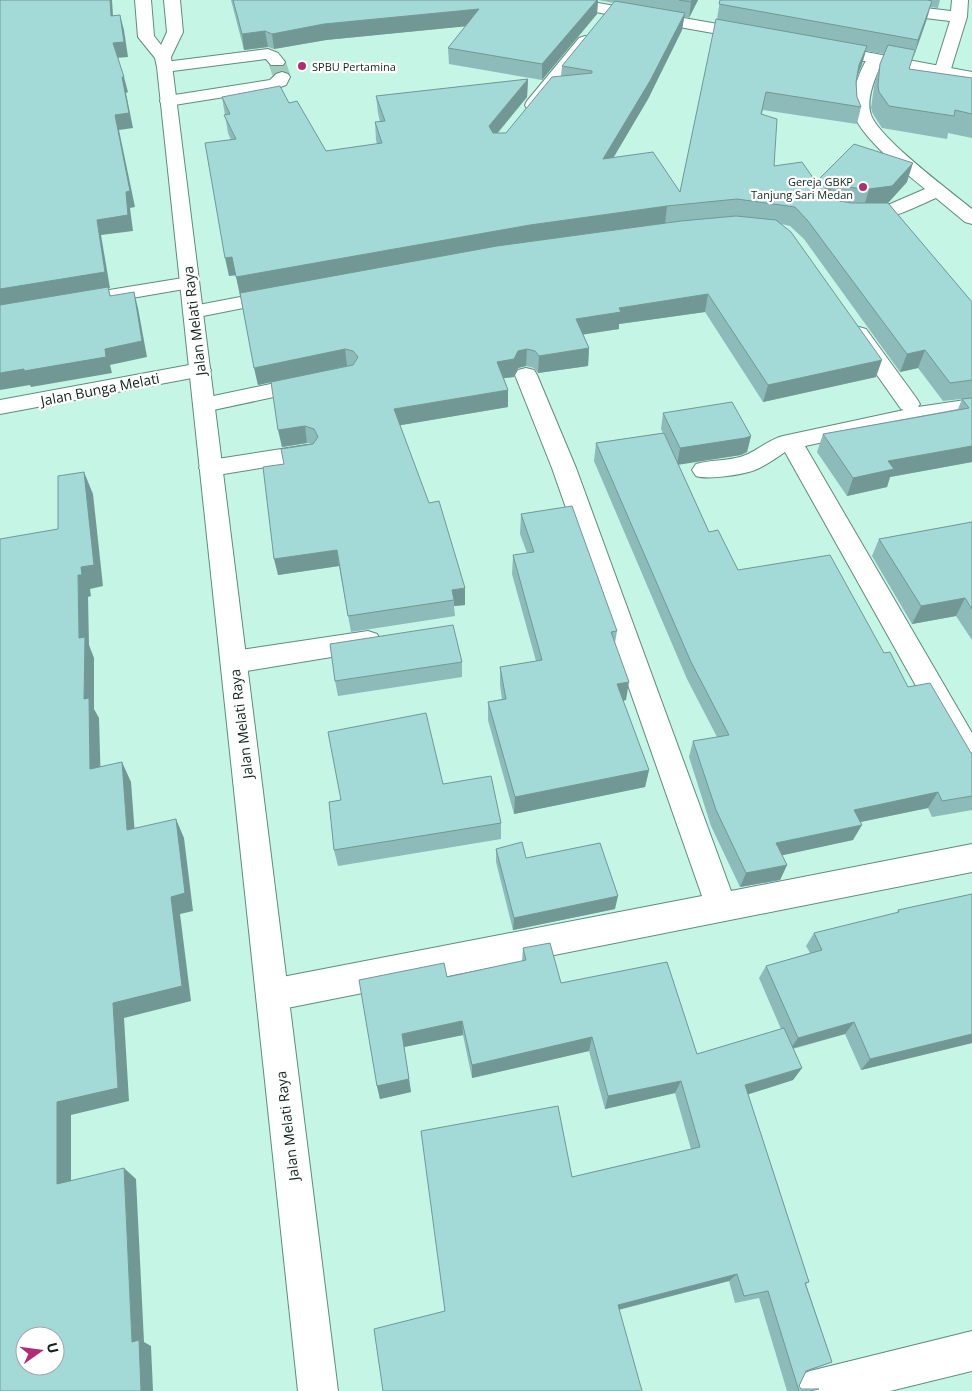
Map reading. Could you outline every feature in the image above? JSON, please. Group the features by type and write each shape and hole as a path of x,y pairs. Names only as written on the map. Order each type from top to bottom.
{"street":[{"path":"144,0 146,37 164,62"},
{"path":"164,62 175,32 172,0"},
{"path":"556,0 767,38"},
{"path":"640,0 756,21"},
{"path":"942,72 956,57 963,23 960,0"},
{"path":"874,7 963,23"},
{"path":"524,115 611,9"},
{"path":"816,48 972,77"},
{"path":"929,52 956,57"},
{"path":"164,62 268,54 272,56 279,70 280,81 275,84 168,100"},
{"path":"875,59 862,102 864,116 883,142 972,218"},
{"name":"Jalan Melati Raya","path":"164,62 318,1391"},
{"path":"838,212 884,214 938,190"},
{"path":"76,302 189,283"},
{"path":"193,312 291,294"},
{"path":"846,317 909,404"},
{"name":"Jalan Bunga Melati","path":"0,407 200,370"},
{"path":"526,375 564,468 721,907"},
{"path":"204,405 328,379"},
{"path":"704,470 747,464 781,444 791,441 900,418 972,406"},
{"path":"791,441 968,743"},
{"path":"211,468 307,453"},
{"path":"853,549 880,544"},
{"path":"234,662 388,638"},
{"path":"272,995 972,858"},
{"path":"810,1391 972,1351"}],"building":[{"path":"0,0 110,0 111,16 120,15 124,42 113,43 124,77 122,77 129,113 115,115 130,191 126,192 128,215 97,220 105,272 0,289"},
{"path":"233,0 597,0 542,64 448,48 479,9 324,24 272,34 265,31 242,34"},
{"path":"720,0 932,1 918,40 719,4"},
{"path":"615,1 685,13 650,81 603,159 653,152 680,192 716,19 867,46 859,65 856,82 857,97 861,107 766,92 761,114 777,119 774,166 802,162 816,182 854,144 913,163 892,186 869,189 832,186 825,188 823,194 826,199 852,203 888,203 972,302 972,380 950,383 925,350 907,354 808,221 795,207 737,199 667,206 530,225 236,277 232,257 225,258 205,143 236,139 224,115 230,114 222,97 280,86 289,103 297,101 326,151 382,143 375,122 385,121 376,96 528,79 489,126 493,133 506,133 552,77 592,73 592,71 562,66"},
{"path":"888,45 915,50 909,69 972,78 972,114 955,110 954,116 889,106 879,92 878,85 880,64"},
{"path":"736,216 776,220 791,232 882,360 768,385 708,294 619,308 621,312 576,319 589,348 539,356 535,351 527,349 518,351 514,359 497,362 508,390 394,409 429,503 439,501 465,588 452,590 454,600 348,616 337,550 274,559 263,467 284,464 281,449 313,444 318,437 314,429 305,426 278,430 271,382 353,365 358,357 353,351 345,349 254,368 240,293 497,246 681,221"},
{"path":"108,287 110,296 134,292 142,341 105,349 106,357 24,371 24,369 0,373 0,305"},
{"path":"972,398 972,446 888,461 894,469 853,478 823,434 969,408 962,399"},
{"path":"732,402 751,436 680,448 663,413"},
{"path":"664,433 709,532 718,530 738,570 830,555 884,653 890,652 908,687 930,683 972,753 972,796 942,801 938,792 854,810 862,825 776,843 787,865 746,873 716,810 693,741 729,735 691,662 596,443"},
{"path":"84,472 94,565 81,567 82,575 78,575 79,638 85,637 84,699 89,698 90,769 122,762 127,830 176,819 185,893 171,897 182,986 113,1003 118,1088 57,1102 57,1184 124,1168 132,1342 139,1340 141,1391 0,1391 0,539 58,529 58,476"},
{"path":"572,506 617,631 611,632 629,682 617,684 649,770 515,797 488,702 506,699 500,667 542,660 513,555 534,552 521,514"},
{"path":"972,522 972,609 965,598 921,606 879,539"},
{"path":"453,625 462,662 335,681 330,644"},
{"path":"426,713 443,784 491,776 501,823 334,850 329,802 341,800 328,732"},
{"path":"522,842 526,858 600,843 618,896 514,918 496,849"},
{"path":"972,894 972,1034 870,1059 854,1022 798,1038 766,966 822,950 814,933 899,912 898,910"},
{"path":"550,943 561,983 667,962 697,1054 784,1028 802,1068 745,1085 809,1282 805,1283 832,1362 806,1371 799,1386 801,1389 819,1389 799,1391 768,1291 744,1296 737,1274 618,1305 642,1391 383,1391 374,1329 445,1311 421,1131 558,1106 572,1177 700,1147 681,1081 608,1096 592,1037 472,1065 462,1021 402,1034 409,1079 377,1086 359,980 444,963 447,977 526,960 523,948"}],"tunnel":[{"path":"277,62 282,77"}],"place":[{"name":"SPBU Pertamina","path":"302,66"},
{"name":"Gereja GBKP Tanjung Sari Medan","path":"863,187"}]}
